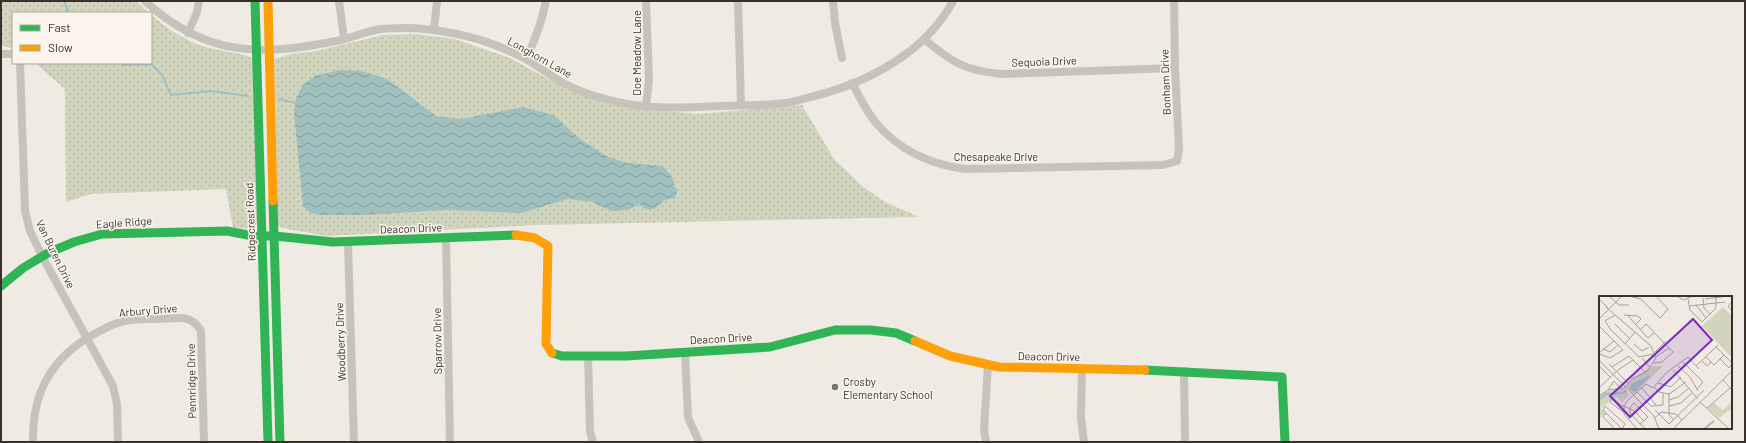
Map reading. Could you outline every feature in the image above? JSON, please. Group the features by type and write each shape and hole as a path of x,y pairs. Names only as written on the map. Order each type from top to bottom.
{"street":[{"name":"Longhorn Lane","path":"145,1 167,20 188,33 225,47 256,50 295,48 344,39 379,29 422,28 462,35 497,46 526,60 566,84 607,100 646,106 681,108 786,103 831,92 874,74 911,51 946,14 953,1"},
{"path":"188,33 197,12 199,1"},
{"name":"Ridgecrest Road","path":"255,1 268,442"},
{"path":"268,1 280,442"},
{"path":"339,1 344,39"},
{"path":"434,30 437,1"},
{"path":"526,60 539,31 546,1"},
{"name":"Doe Meadow Lane","path":"646,1 649,80 646,106"},
{"path":"738,1 741,105"},
{"path":"833,1 835,23 842,58"},
{"name":"Bonham Drive","path":"1174,1 1175,68 1179,149 1176,161"},
{"name":"Sequoia Drive","path":"924,39 956,64 985,73 1002,74 1175,68"},
{"path":"1,54 12,54"},
{"name":"Van Buren Drive","path":"20,64 25,211 30,231 42,256 88,338 115,392 117,404 118,442"},
{"name":"Chesapeake Drive","path":"852,83 875,123 891,138 906,150 923,159 943,166 972,169 1163,165 1176,161"},
{"name":"Eagle Ridge","path":"1,286 16,273 42,256 85,238 102,234 227,231 262,237"},
{"name":"Deacon Drive","path":"262,237 275,236 333,242 446,239 520,235 534,237 543,241 548,246 546,344 548,350 553,354 562,356 626,356 770,347 835,330 871,330 896,333 950,356 999,367 1184,371 1282,377 1285,442"},
{"name":"Sparrow Drive","path":"446,239 450,442"},
{"name":"Woodberry Drive","path":"348,242 354,442"},
{"name":"Arbury Drive","path":"33,442 33,427 36,407 46,380 66,353 88,338 116,323 127,320 185,318 194,321"},
{"name":"Pennridge Drive","path":"194,321 201,331 204,442"},
{"path":"685,352 688,416 699,442"},
{"path":"588,356 590,431 593,442"},
{"path":"986,442 984,430 988,365"},
{"path":"1082,368 1081,418 1084,442"},
{"path":"1184,371 1185,442"}],"green space":[{"path":"1,1 136,1 148,12 12,12 12,49 1,45"},
{"path":"152,16 175,33 195,43 250,57 253,63 258,221 253,229 233,228 226,189 91,194 66,202 65,89 36,64 152,64"},
{"path":"416,34 455,39 510,58 563,87 624,107 697,114 802,105 834,159 862,186 885,202 919,217 539,225 326,236 282,228 278,225 274,59 291,54 316,51 383,35"}],"water":[{"path":"340,70 361,71 387,79 436,116 461,119 523,107 553,115 580,139 608,157 627,163 663,166 672,177 677,192 675,198 665,200 654,209 646,209 639,204 628,210 611,211 593,202 568,199 521,213 447,210 363,215 319,215 310,213 303,206 294,113 296,98 303,85 315,76"}],"waterway":[{"path":"64,1 69,12"},
{"path":"124,64 151,64"},
{"path":"151,64 162,75 171,95 211,91 248,96"},
{"path":"279,99 295,103"}],"traffic: fast":[{"path":"255,1 268,442"},
{"path":"273,201 280,442"},
{"path":"1,286 23,268 48,253 74,242 102,234 227,231 253,236 275,236 333,242 516,235"},
{"path":"552,353 562,356 626,356 770,347 835,330 871,330 896,333 915,341"},
{"path":"1145,370 1282,377 1285,442"}],"traffic: slow":[{"path":"268,1 273,201"},
{"path":"516,235 535,238 548,246 546,344 552,353"},
{"path":"915,341 950,356 999,367 1145,370"}],"place":[{"name":"Crosby Elementary School","path":"835,387"}]}
